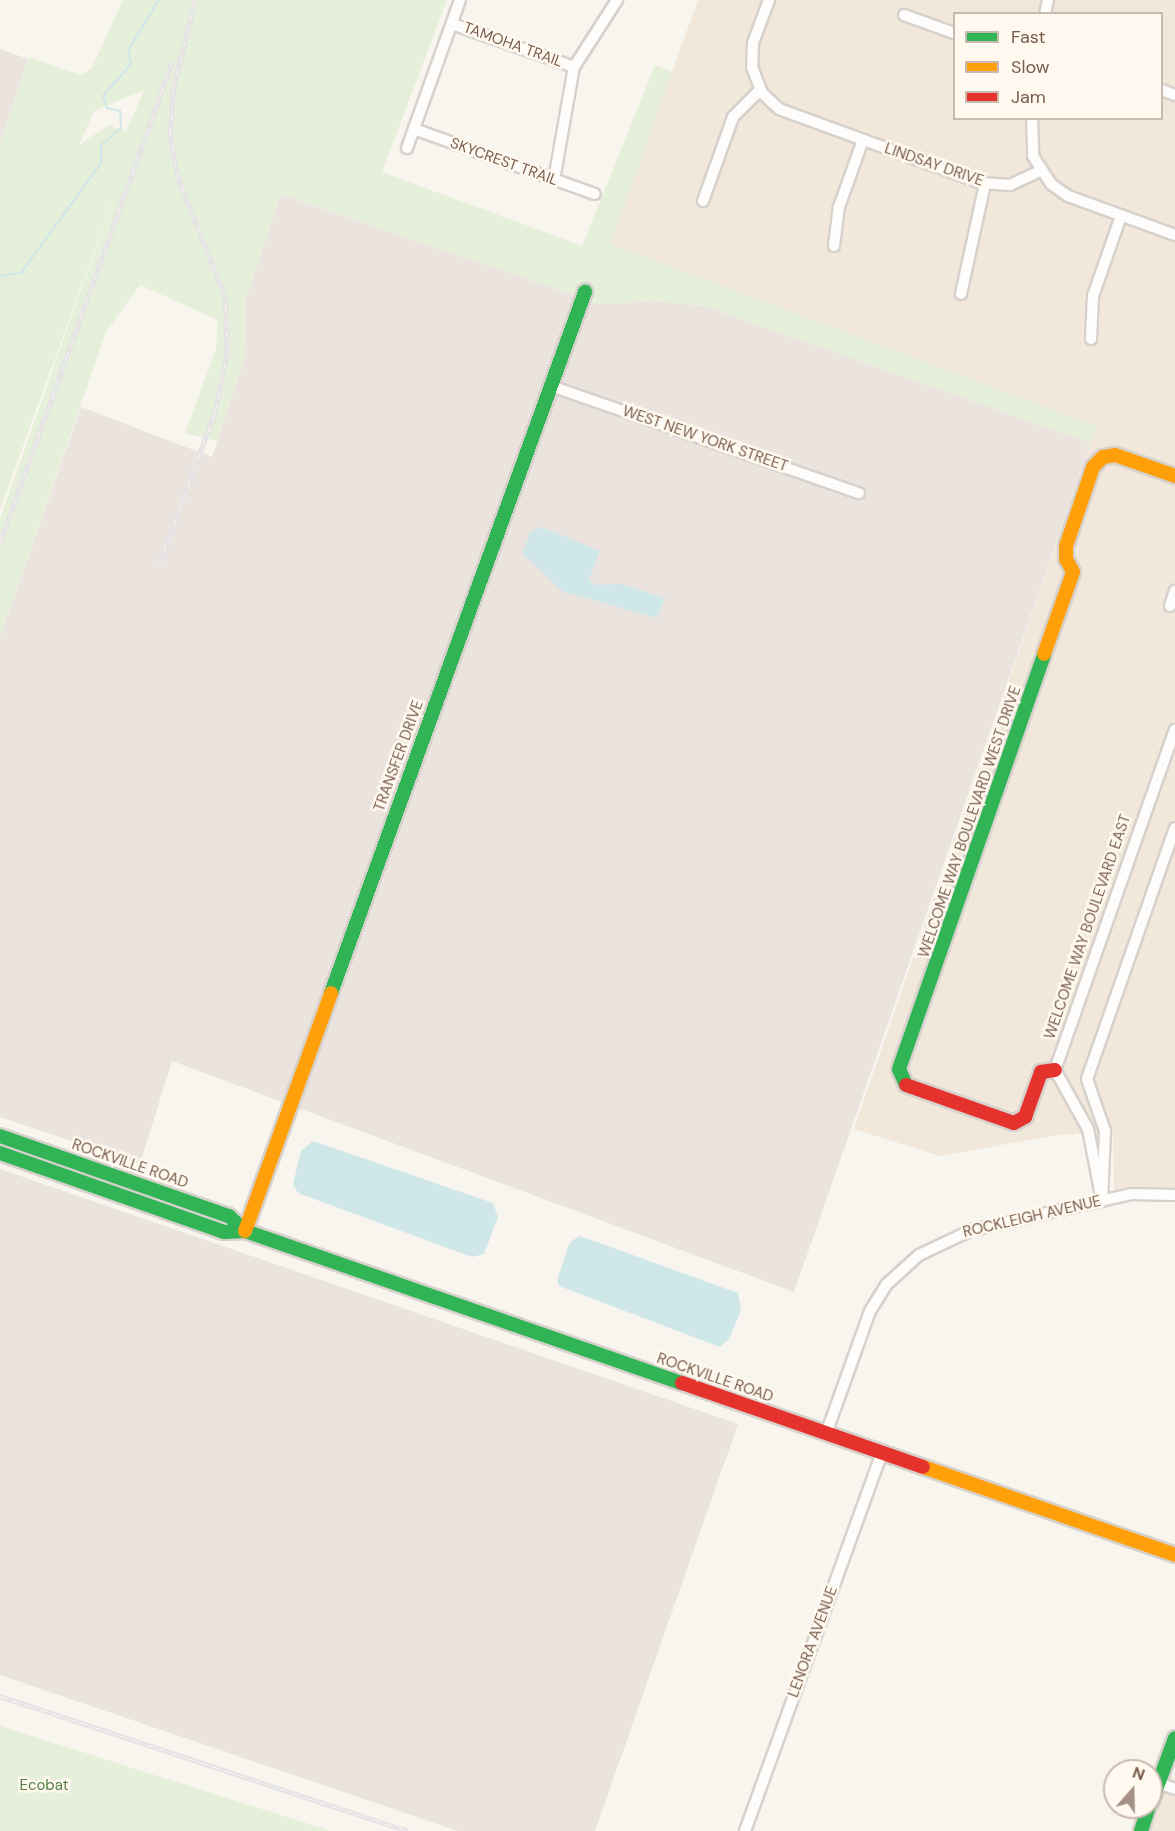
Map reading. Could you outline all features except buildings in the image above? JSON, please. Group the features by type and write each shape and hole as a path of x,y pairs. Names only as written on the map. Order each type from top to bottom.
{"street":[{"path":"407,148 460,0"},
{"path":"554,180 574,67 617,0"},
{"path":"703,201 733,117 760,90 751,55 769,0"},
{"path":"904,15 953,33"},
{"name":"TAMOHA TRAIL","path":"452,24 574,67"},
{"name":"LINDSAY DRIVE","path":"760,90 783,111 984,184 1010,185 1040,171"},
{"path":"1032,120 1032,149 1040,171 1068,196 1175,235"},
{"name":"SKYCREST TRAIL","path":"414,129 595,195"},
{"path":"834,246 839,207 863,140"},
{"path":"961,294 984,184"},
{"path":"1091,339 1093,296 1121,216"},
{"name":"TRANSFER DRIVE","path":"245,1231 585,292"},
{"name":"WEST NEW YORK STREET","path":"551,386 859,493"},
{"name":"WELCOME WAY BOULEVARD WEST DRIVE","path":"1055,1070 1041,1072 1020,1121 1012,1122 902,1082 899,1069 1073,572 1066,559 1066,546 1098,461 1117,455 1175,476"},
{"path":"1170,606 1175,591"},
{"name":"WELCOME WAY BOULEVARD EAST","path":"1055,1070 1170,756 1175,729"},
{"path":"1102,1201 1105,1131 1087,1079 1175,828"},
{"path":"1055,1070 1088,1129 1097,1192 1102,1201"},
{"name":"ROCKVILLE ROAD","path":"0,1136 229,1216 245,1231"},
{"name":"ROCKVILLE ROAD","path":"0,1153 224,1232 245,1231 1175,1555"},
{"name":"ROCKLEIGH AVENUE","path":"826,1434 869,1315 887,1284 906,1264 932,1246 961,1233 1102,1201 1144,1193 1175,1196"},
{"name":"LENORA AVENUE","path":"745,1831 882,1453"},
{"path":"1163,1770 1175,1738"}],"shaded area":[{"path":"698,0 1175,0 1175,1190 1114,1192 1113,1133 1063,1134 940,1156 854,1129 1097,426 610,244"},
{"path":"0,49 28,59 0,144"},
{"path":"280,194 600,304 654,301 705,306 1091,443 794,1292 172,1061 140,1164 0,1117 0,637 81,407 212,457 244,360 245,303"},
{"path":"0,1169 738,1424 595,1831 458,1831 0,1675"},
{"path":"1171,1776 1175,1778 1175,1831 1151,1831 1155,1819 1163,1819 1163,1798"}],"green space":[{"path":"123,0 447,0 382,172 582,246 655,65 672,72 611,244 1097,426 1091,443 705,306 654,301 600,304 281,194 245,303 244,360 217,441 185,433 216,349 218,320 140,285 106,332 0,637 0,519 120,180 0,509 0,144 29,57 80,75 92,68","holes":["144,90 126,132 109,125 79,145 94,111"]},
{"name":"Ecobat","path":"0,1726 331,1831 0,1831"}],"water":[{"path":"542,527 600,551 589,579 595,585 622,584 665,598 657,618 562,591 522,553 531,531"},
{"path":"313,1141 493,1203 498,1217 484,1254 472,1257 298,1193 293,1184 301,1151"},
{"path":"580,1236 738,1293 741,1310 729,1339 720,1347 559,1286 557,1280 570,1242"}],"waterway":[{"path":"0,276 21,273 101,163 101,145 121,128 120,111 107,108 103,96 131,64 128,50 159,0"}],"railway":[{"path":"159,565 215,412 227,353 225,297 178,179 170,136 173,89 195,0"},
{"path":"0,543 172,62"},
{"path":"0,1696 408,1831"}],"traffic: fast":[{"path":"331,993 585,292"},
{"path":"906,1085 899,1069 1044,654"},
{"path":"0,1136 229,1216 245,1231"},
{"path":"0,1153 224,1232 245,1231 682,1383"},
{"path":"1163,1770 1175,1738"},
{"path":"1141,1831 1145,1819"}],"traffic: slow":[{"path":"1044,654 1073,572 1066,559 1066,546 1093,467 1103,457 1115,455 1175,476"},
{"path":"245,1231 331,993"},
{"path":"923,1467 1175,1555"}],"traffic: jam":[{"path":"906,1085 1014,1123 1025,1117 1041,1072 1055,1070"},
{"path":"682,1383 923,1467"}]}
